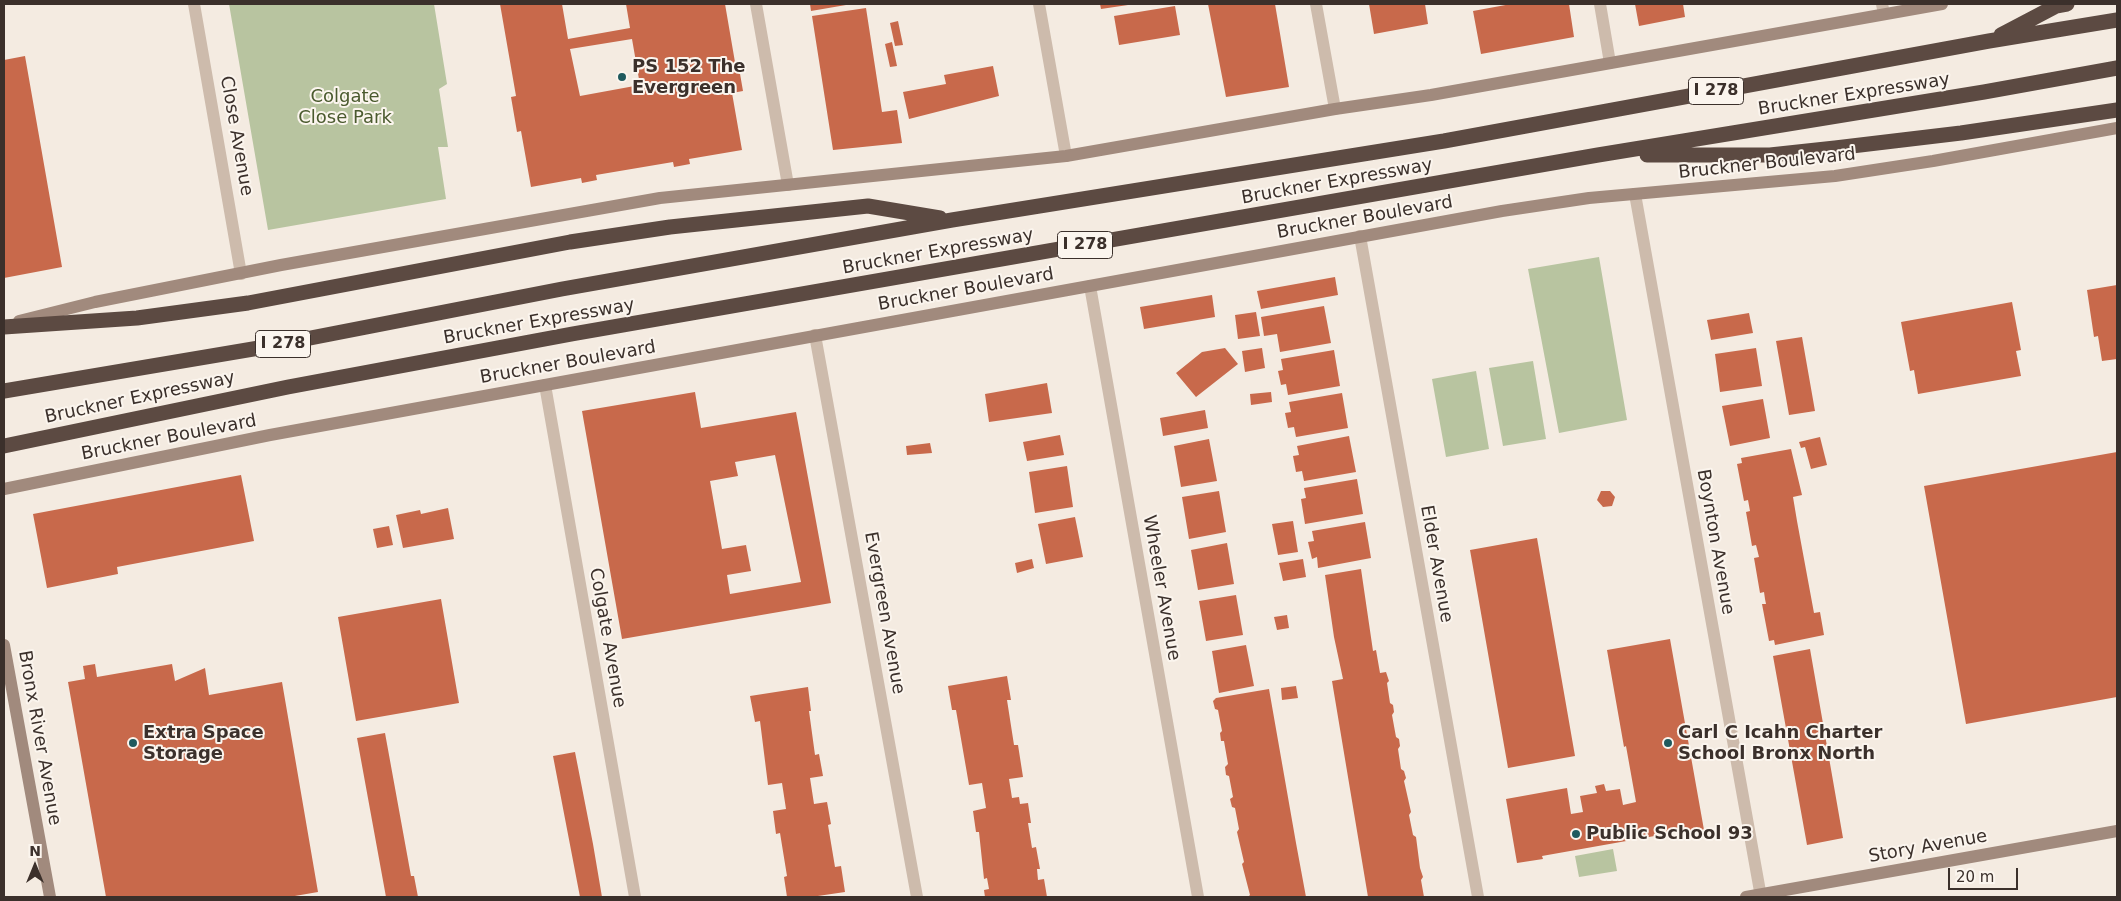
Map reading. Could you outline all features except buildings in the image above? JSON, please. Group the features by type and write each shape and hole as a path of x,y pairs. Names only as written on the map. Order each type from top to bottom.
{"highway":[{"path":"1989,41 2056,6 2066,4"},
{"name":"Bruckner Expressway","path":"4,391 259,348 562,290 952,220 1444,141 1989,41 2117,20"},
{"name":"Bruckner Expressway","path":"4,446 288,386 572,334 1598,156 1965,96 2117,68"},
{"path":"1598,156 1770,155 1908,140 2117,110"},
{"path":"4,326 137,318 238,304 570,242 670,227 868,206 952,220"},
{"path":"4,456 77,430"}],"main road":[{"path":"4,326 95,302 660,198 1066,156 1610,63 1883,9 1942,4"},
{"name":"Bruckner Boulevard","path":"4,490 270,436 1360,236 1549,204 1835,176 1933,161 2117,128"},
{"name":"Bronx River Avenue","path":"4,645 50,897"},
{"name":"Story Avenue","path":"1746,897 2117,831"}],"street":[{"name":"Close Avenue","path":"194,4 241,274"},
{"path":"756,4 788,185"},
{"path":"1039,4 1066,156"},
{"path":"1316,4 1335,109"},
{"path":"1600,4 1610,63"},
{"name":"Boynton Avenue","path":"1636,194 1760,896"},
{"name":"Elder Avenue","path":"1360,236 1478,897"},
{"name":"Wheeler Avenue","path":"1090,286 1198,897"},
{"name":"Evergreen Avenue","path":"815,335 917,897"},
{"name":"Colgate Avenue","path":"545,385 636,897"}],"green space":[{"name":"Colgate Close Park","path":"229,4 434,4 447,84 439,89 448,147 438,147 446,199 268,230"},
{"path":"1599,257 1627,420 1559,433 1528,269"},
{"path":"1533,361 1546,439 1503,446 1489,368"},
{"path":"1476,371 1489,449 1446,457 1432,379"},
{"path":"1613,849 1617,871 1579,877 1575,856"}],"place":[{"name":"PS 152 The Evergreen","path":"622,77"},
{"name":"Extra Space Storage","path":"133,743"},
{"name":"Carl C Icahn Charter School Bronx North","path":"1668,743"},
{"name":"Public School 93","path":"1576,834"}]}
